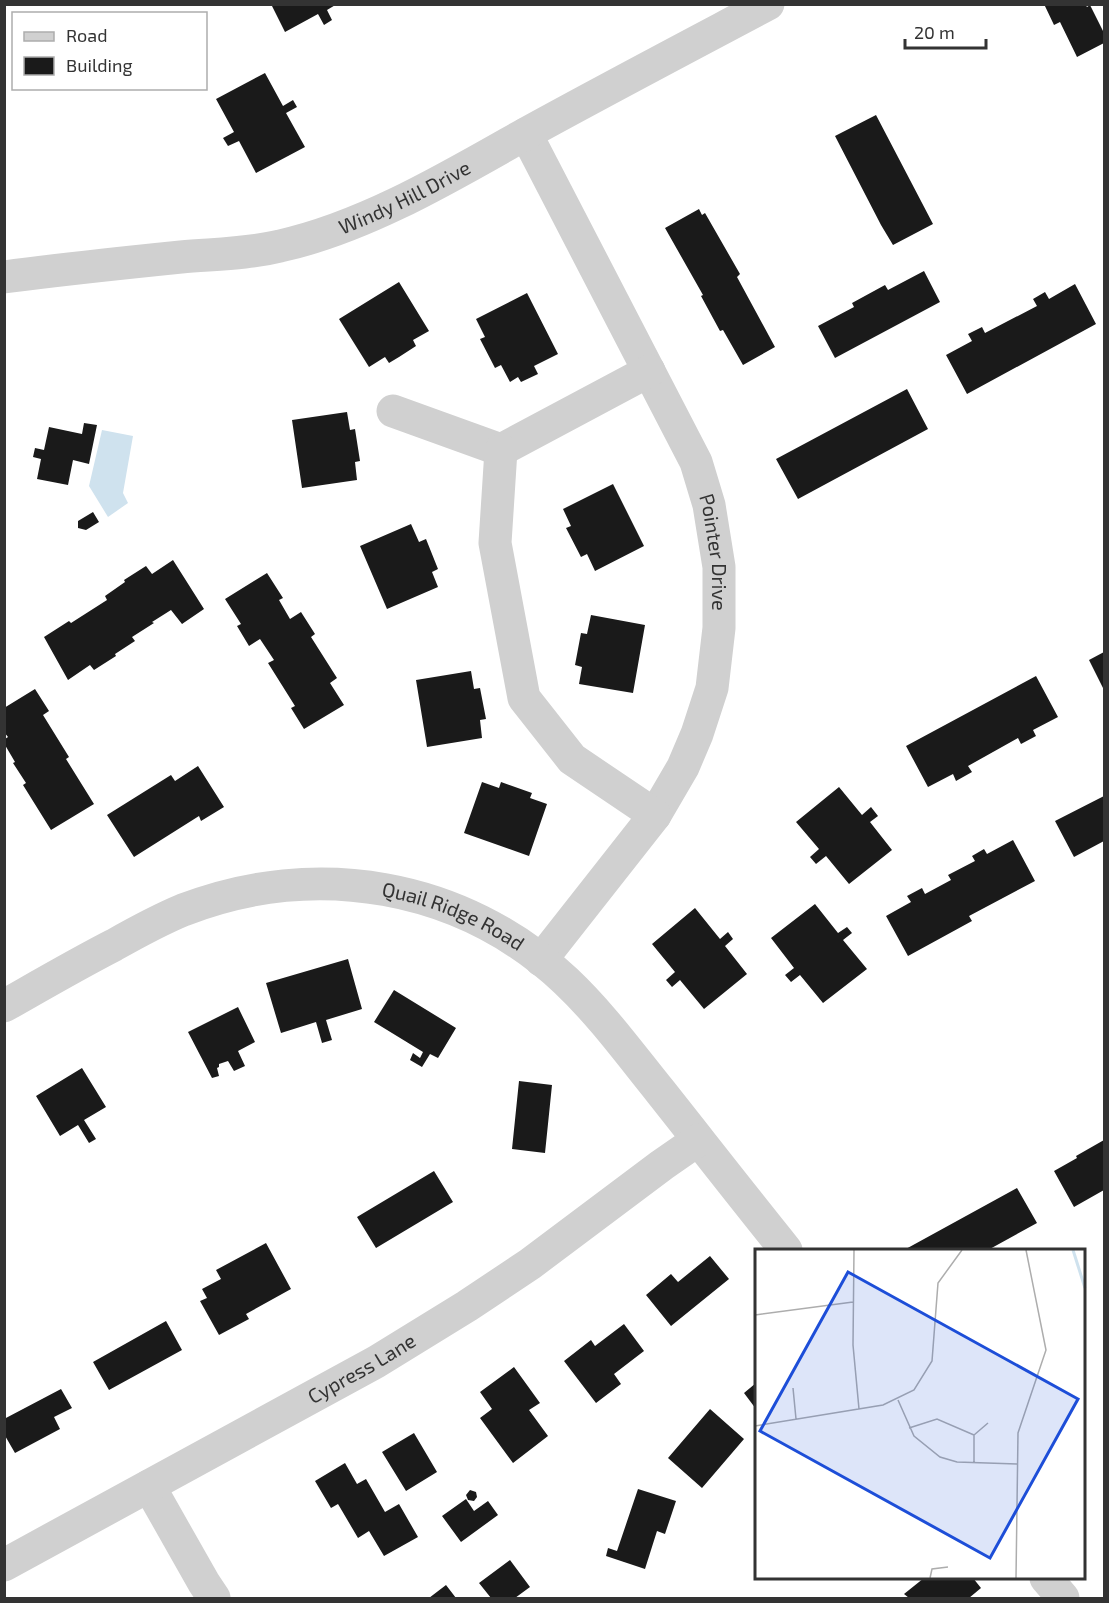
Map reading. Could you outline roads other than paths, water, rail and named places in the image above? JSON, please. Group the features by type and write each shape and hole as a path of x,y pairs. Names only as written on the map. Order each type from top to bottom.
{"street":[{"name":"Windy Hill Drive","path":"4,278 242,252 280,246 329,232 427,189 768,4"},
{"name":"Pointer Drive","path":"526,134 696,462 710,506 719,567 719,628 712,688 683,767 655,815 541,960"},
{"path":"393,411 501,450 649,371"},
{"path":"501,450 495,543 524,698 572,759 655,815"},
{"name":"Quail Ridge Road","path":"4,1006 148,926 184,910 232,894 317,883 350,884 400,892 440,903 515,941 566,981 608,1025 784,1249"},
{"name":"Cypress Lane","path":"4,1565 376,1362 530,1264 698,1140"},
{"path":"149,1486 214,1599"},
{"path":"1047,1579 1063,1599"}],"water":[{"path":"102,430 133,436 123,493 128,503 108,517 89,486"}]}
